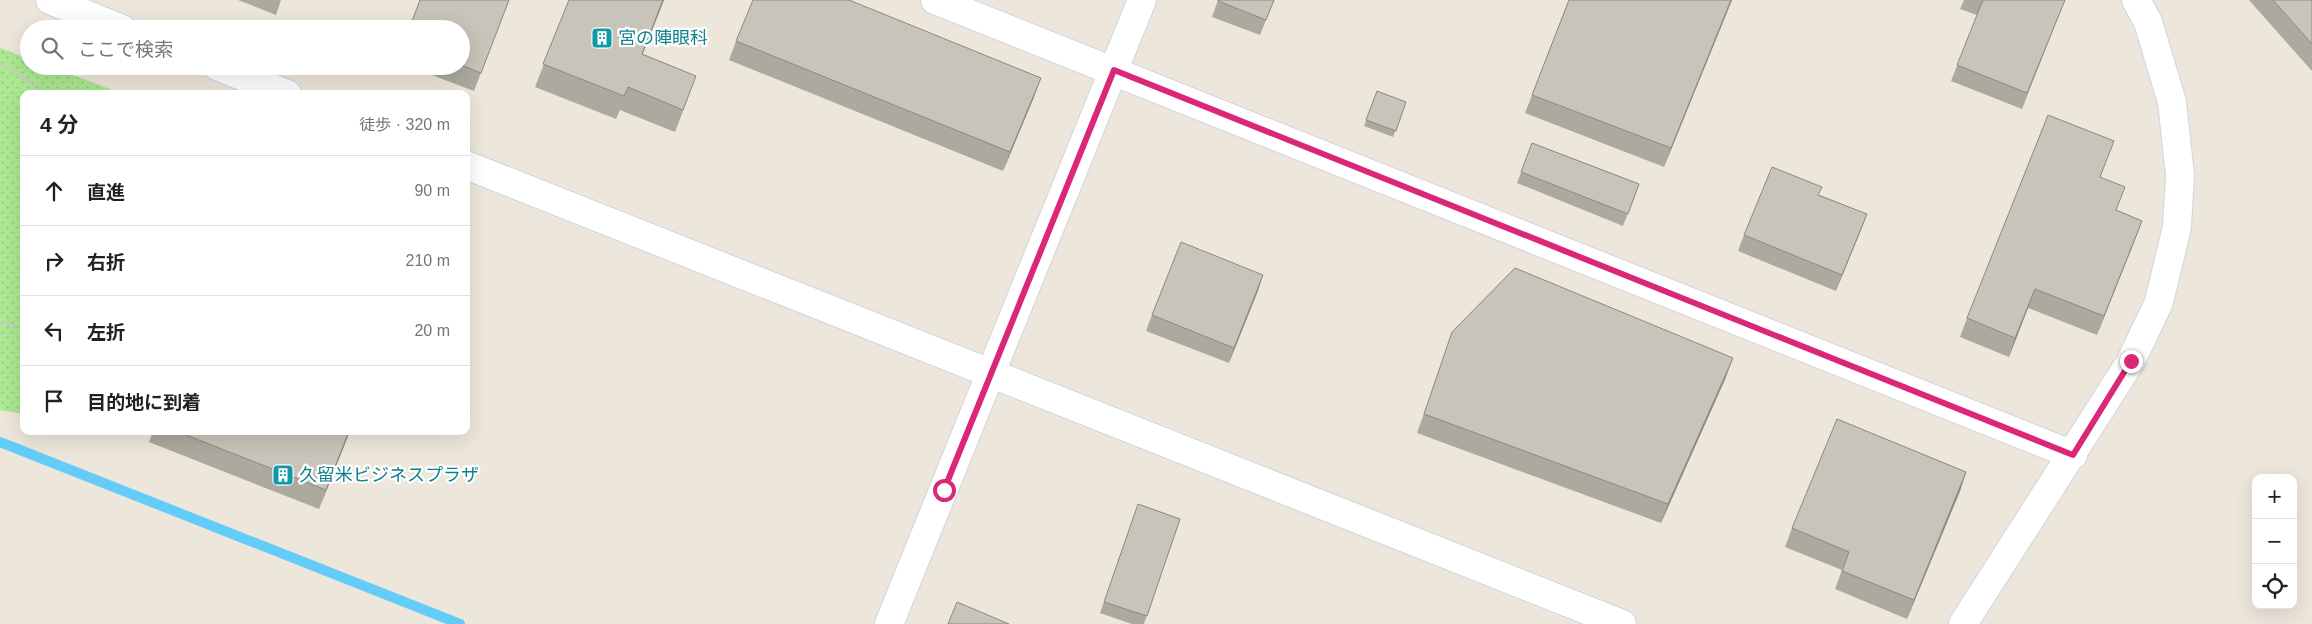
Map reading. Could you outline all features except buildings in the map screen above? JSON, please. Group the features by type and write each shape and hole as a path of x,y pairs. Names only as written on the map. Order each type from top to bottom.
{"street":[{"path":"50,0 100,20"},
{"path":"935,0 2073,455"},
{"path":"889,624 1142,0"},
{"path":"1963,624 2073,455 2131,361 2159,302 2177,226 2180,176 2172,102 2148,22 2136,0"},
{"path":"240,75 277,90"},
{"path":"470,167 1622,624"}],"path":[{"path":"0,64 40,90"},
{"path":"0,323 20,327"}],"green space":[{"path":"0,48 20,56 20,75 73,75 112,90 20,90 20,413 0,410"}],"waterway":[{"path":"0,442 460,624"}],"place":[{"name":"宮の陣眼科","path":"602,38"},
{"name":"久留米ビジネスプラザ","path":"283,475"}],"route":[{"path":"944,490 1114,70 2073,455 2131,361"}]}
